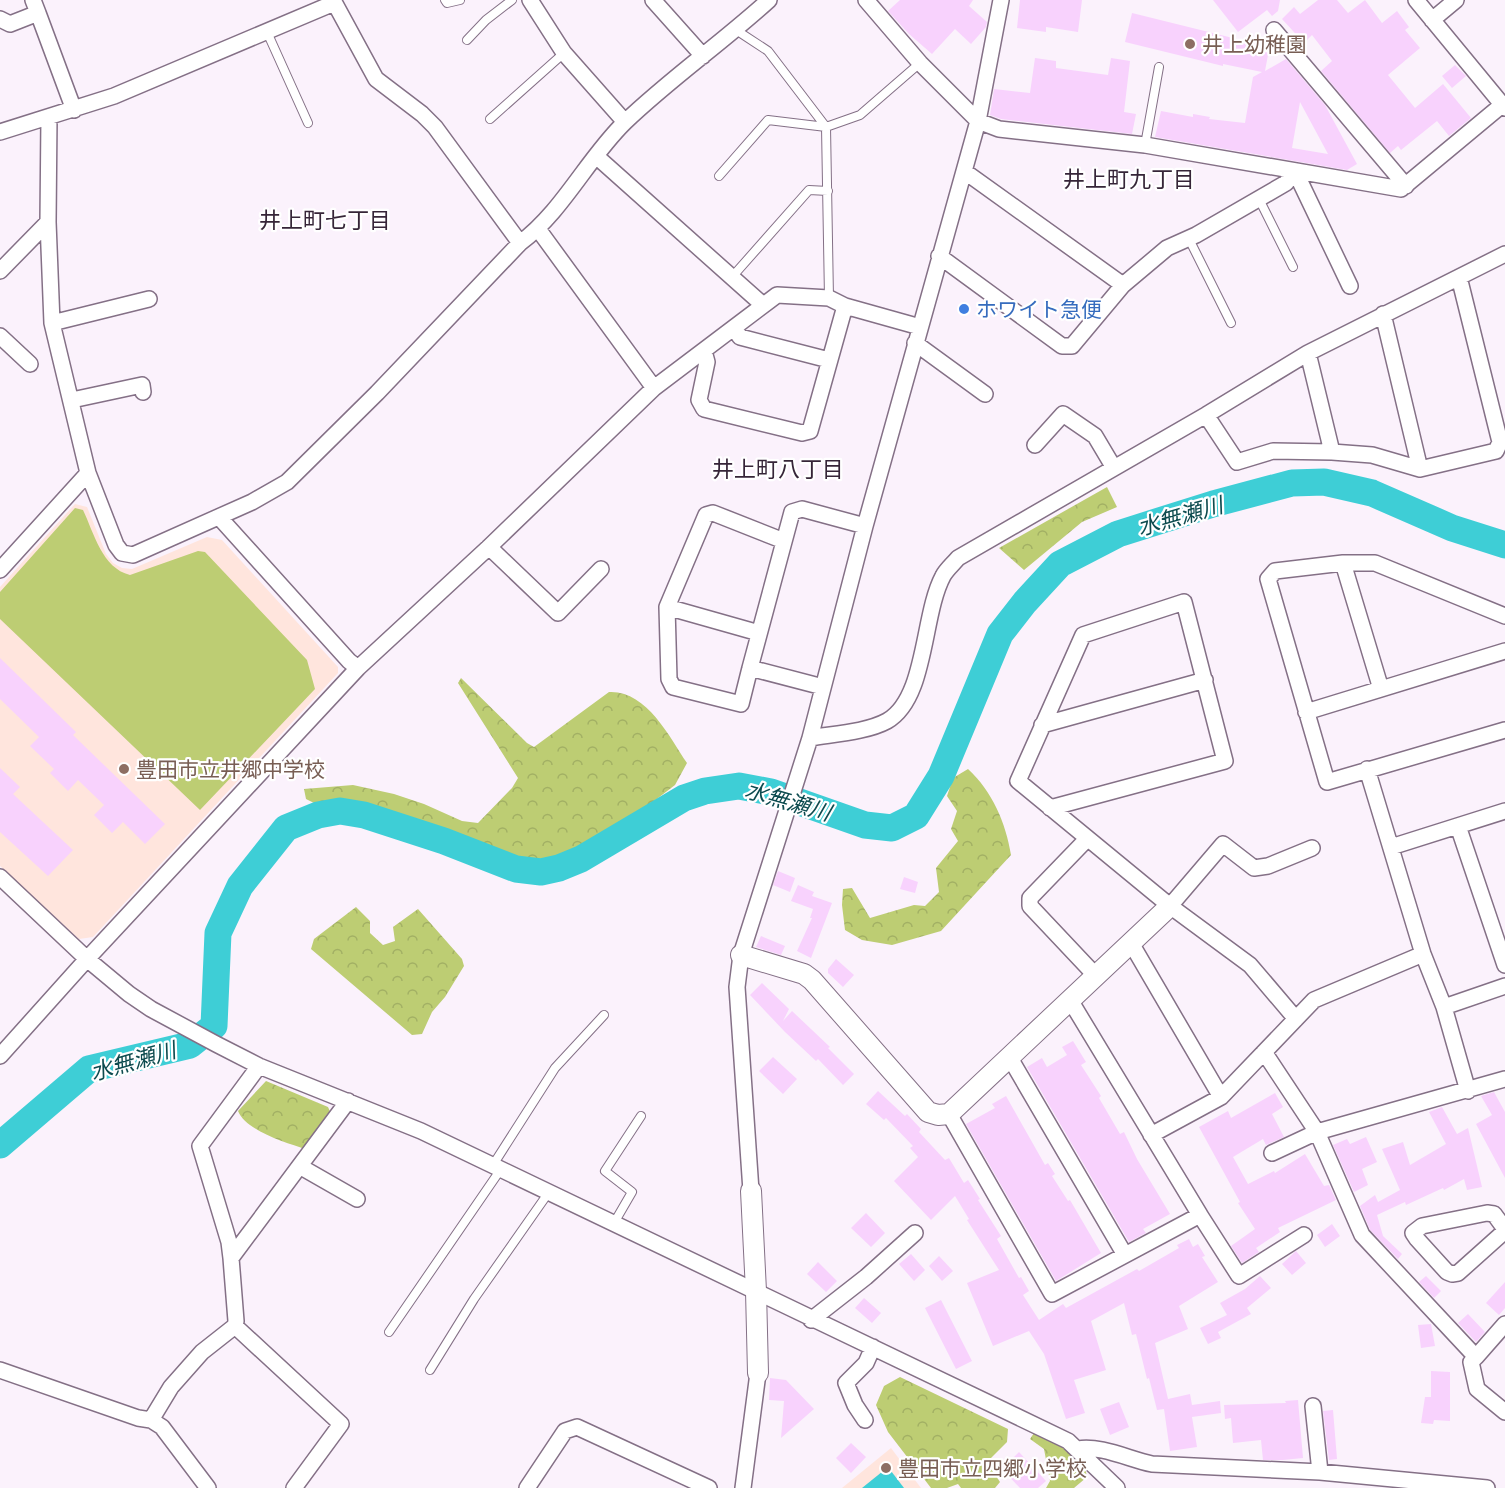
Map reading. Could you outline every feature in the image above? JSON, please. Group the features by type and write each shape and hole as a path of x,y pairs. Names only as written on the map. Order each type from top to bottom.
{"street":[{"path":"530,0 564,52 625,122"},
{"path":"653,0 703,56"},
{"path":"49,117 48,222 52,323 88,474 116,545 122,553 133,555 267,495 287,482 520,243 538,229 625,122 770,0"},
{"path":"743,1488 758,1373 751,1191 737,987 741,955 810,738 865,526 978,121 1001,0"},
{"path":"868,1 920,63 978,121 999,129 1145,145 1401,189 1504,106 1416,0"},
{"path":"1432,20 1456,0"},
{"path":"0,132 114,96 267,32 334,1 376,78 435,127 520,243"},
{"path":"0,19 10,24 35,7 74,110"},
{"path":"1274,30 1406,186"},
{"path":"596,156 763,305"},
{"path":"964,171 1123,285"},
{"path":"939,256 1062,346 1071,346 1123,285 1167,249 1286,183 1295,171"},
{"path":"1295,171 1350,286"},
{"path":"0,271 48,222"},
{"path":"538,229 654,388"},
{"path":"810,738 861,729 888,720 907,701 916,676 935,596 943,574 958,558 1206,416 1308,353 1505,254"},
{"path":"1206,416 1237,462 1273,451 1332,452 1372,455 1420,469 1496,451 1500,442 1459,277"},
{"path":"0,1056 87,959 358,668 489,547 654,388 777,295 829,298 845,306 920,327"},
{"path":"52,323 149,298"},
{"path":"704,351 707,362 699,400 704,409 802,433 810,431 845,306"},
{"path":"1383,314 1420,469"},
{"path":"734,328 740,337 829,360"},
{"path":"0,336 30,364"},
{"path":"915,343 985,394"},
{"path":"1308,353 1332,452"},
{"path":"72,400 142,385 143,392"},
{"path":"1035,445 1063,414 1095,436 1114,468"},
{"path":"0,570 88,474"},
{"path":"784,541 713,513 706,515 667,607 669,679 673,687 741,704 792,512 802,509 865,526"},
{"path":"219,517 349,661 358,668"},
{"path":"489,547 558,613 601,569"},
{"path":"1505,616 1375,562 1275,570 1268,579 1327,782 1505,730"},
{"path":"1343,563 1381,689"},
{"path":"1050,808 1225,761 1184,602 1083,635 1018,781 1050,808 1170,906 1250,965 1296,1019"},
{"path":"667,607 759,633"},
{"path":"1306,712 1505,651"},
{"path":"750,668 823,687"},
{"path":"1042,725 1204,680"},
{"path":"1367,769 1423,954 1443,1006 1468,1090"},
{"path":"1391,847 1505,811"},
{"path":"1458,826 1505,965"},
{"path":"1088,839 1030,898 1030,906 1096,976"},
{"path":"741,955 804,974 812,980 928,1112 938,1115 949,1114 1170,906 1223,844 1254,868 1268,866 1312,848"},
{"path":"0,877 87,959 137,999 208,1039 259,1066 421,1131 756,1291 811,1320 873,1347 1068,1441 1117,1488"},
{"path":"1131,943 1221,1097"},
{"path":"1151,1135 1221,1097 1314,1000 1423,954"},
{"path":"1443,1006 1505,986"},
{"path":"1070,1000 1239,1276 1304,1235"},
{"path":"1264,1052 1317,1132 1362,1235 1476,1357"},
{"path":"1010,1058 1125,1255"},
{"path":"151,1420 171,1387 202,1352 235,1326 229,1242 200,1146 259,1066"},
{"path":"1272,1153 1317,1132 1505,1079"},
{"path":"231,1258 348,1101"},
{"path":"949,1114 1052,1294 1200,1215"},
{"path":"301,1167 357,1198"},
{"path":"1487,1212 1494,1214 1505,1230 1458,1273 1452,1274 1447,1272 1413,1233 1422,1226 1487,1212"},
{"path":"811,1320 866,1277 915,1233"},
{"path":"1505,1324 1471,1362 1477,1389 1505,1412"},
{"path":"235,1326 341,1424 294,1488"},
{"path":"866,1420 855,1405 846,1383 866,1363 873,1347"},
{"path":"0,1370 138,1419 151,1420 162,1427 208,1488"},
{"path":"1313,1406 1320,1472"},
{"path":"527,1488 565,1431 577,1427 709,1488"},
{"path":"1078,1449 1099,1449 1127,1459 1152,1464 1320,1472 1487,1488"}],"lane":[{"path":"445,0 447,3 460,0"},
{"path":"467,40 486,20 512,0"},
{"path":"736,30 768,51 826,127 829,298"},
{"path":"267,32 308,123"},
{"path":"490,119 564,52"},
{"path":"719,176 768,120 826,127 860,115 920,63"},
{"path":"1145,145 1159,67"},
{"path":"732,278 809,189 828,191"},
{"path":"1259,199 1293,267"},
{"path":"1188,239 1231,323"},
{"path":"389,1332 497,1167 555,1068 604,1015"},
{"path":"614,1223 632,1192 605,1171 641,1116"},
{"path":"430,1370 474,1299 549,1192"}],"shaded area":[{"name":"豊田市立井郷中学校","path":"75,504 87,507 106,554 113,563 122,568 132,569 207,537 222,540 338,667 338,673 93,937 79,939 0,866 0,587"},
{"name":"豊田市立四郷小学校","path":"891,1448 921,1488 842,1488"}],"green space":[{"path":"1107,487 1117,507 1082,522 1024,570 999,548"},
{"path":"75,508 83,510 95,539 112,565 130,575 198,551 205,552 307,660 315,689 200,810 0,619 0,592"},
{"path":"461,678 527,743 534,747 609,692 622,693 645,706 664,728 687,763 675,785 632,818 550,866 519,864 395,819 363,810 320,806 306,799 304,789 353,785 394,794 462,821 478,823 512,788 518,778 458,683"},
{"path":"968,769 984,787 997,808 1006,831 1011,855 941,931 892,945 862,940 845,930 843,889 852,888 870,918 914,905 925,906 939,892 936,868 958,841 951,829 957,811 947,796 953,778"},
{"path":"356,907 370,921 370,933 383,945 395,941 393,927 418,909 462,959 464,966 445,997 432,1012 422,1034 412,1035 311,949 314,939"},
{"path":"266,1081 328,1107 332,1116 305,1149 278,1140 249,1125 242,1118 238,1111"},
{"path":"900,1377 1008,1429 1007,1442 987,1462 1000,1482 995,1488 961,1488 958,1484 947,1488 931,1488 888,1432 876,1405 884,1386"},
{"path":"1034,1433 1074,1455 1081,1462 1087,1477 1074,1488 1046,1488 1050,1481 1044,1449 1030,1439"}],"water":[{"path":"888,1467 904,1488 862,1488"}],"building":[{"path":"900,0 973,0 969,6 987,22 986,27 971,44 955,29 932,54 888,11"},
{"path":"1020,0 1082,0 1078,32 1046,27 1046,32 1017,28"},
{"path":"1213,0 1280,0 1278,11 1272,16 1267,10 1238,32"},
{"path":"1318,0 1337,0 1348,13 1365,0 1382,23 1397,11 1409,27 1405,30 1420,48 1388,75 1415,108 1443,84 1471,118 1449,136 1437,121 1401,150 1398,146 1390,153 1321,71 1332,61 1312,35 1304,43 1282,19 1294,7 1300,14"},
{"path":"1132,13 1245,41 1244,38 1270,44 1265,71 1286,59 1325,105 1357,164 1347,170 1155,137 1161,111 1245,123 1253,77 1262,72 1223,64 1223,66 1125,42","holes":["1300,102 1328,154 1292,148"]},
{"path":"1035,58 1056,61 1056,68 1108,75 1111,58 1130,61 1124,112 1136,114 1132,134 1001,119 990,115 994,89 1030,93"},
{"path":"1455,65 1466,76 1452,88 1442,76"},
{"path":"0,658 76,732 73,735 165,824 145,844 123,822 112,833 94,815 104,805 78,780 68,791 50,773 54,769 30,746 39,737 0,699"},
{"path":"0,768 20,787 13,794 73,850 48,876 0,832"},
{"path":"778,871 795,878 790,892 773,885"},
{"path":"904,877 918,882 915,893 900,889"},
{"path":"798,885 814,892 812,896 832,903 811,958 797,951 812,918 810,918 813,909 791,901"},
{"path":"761,936 785,946 781,955 756,947"},
{"path":"836,959 854,975 843,987 828,973 828,969"},
{"path":"762,983 789,1009 783,1021 792,1011 830,1047 828,1048 854,1074 843,1085 818,1059 816,1061 785,1032 750,995"},
{"path":"1073,1041 1086,1062 1081,1065 1101,1096 1099,1098 1120,1134 1124,1132 1137,1159 1170,1214 1143,1229 1146,1233 1129,1242 1027,1067 1042,1058 1047,1067 1067,1055 1062,1047"},
{"path":"773,1057 797,1079 783,1094 759,1071"},
{"path":"878,1091 905,1116 907,1114 921,1129 919,1132 945,1160 949,1158 964,1183 968,1180 1001,1236 997,1239 1029,1291 1023,1295 1039,1320 1063,1304 1066,1308 1137,1269 1139,1271 1179,1248 1177,1245 1189,1239 1193,1247 1198,1244 1205,1256 1202,1257 1218,1282 1179,1306 1188,1329 1155,1343 1168,1399 1190,1394 1192,1405 1220,1401 1221,1413 1192,1417 1197,1447 1170,1451 1164,1409 1157,1410 1136,1334 1132,1335 1124,1303 1091,1321 1106,1370 1074,1380 1085,1413 1066,1419 1044,1354 1029,1331 993,1346 967,1283 999,1270 967,1220 969,1219 955,1196 931,1220 894,1181 918,1157 910,1148 913,1146 886,1118 884,1120 866,1104"},
{"path":"1494,1092 1505,1112 1505,1178 1476,1124 1492,1115 1481,1096"},
{"path":"1275,1093 1283,1107 1272,1114 1284,1137 1266,1145 1263,1139 1233,1157 1248,1184 1274,1171 1275,1173 1305,1154 1324,1186 1329,1185 1336,1200 1278,1228 1280,1232 1256,1248 1259,1252 1242,1263 1231,1246 1255,1229 1238,1203 1240,1202 1199,1127 1228,1111 1231,1118"},
{"path":"1006,1096 1045,1165 1048,1163 1055,1174 1052,1176 1068,1201 1070,1200 1101,1253 1056,1281 966,1124 995,1108 992,1104"},
{"path":"1442,1107 1457,1134 1468,1128 1482,1187 1467,1190 1464,1179 1444,1190 1443,1188 1406,1205 1405,1202 1377,1215 1383,1236 1402,1254 1398,1259 1370,1230 1360,1206 1375,1195 1378,1202 1400,1190 1382,1149 1403,1142 1410,1165 1446,1144 1429,1112"},
{"path":"1366,1137 1377,1162 1362,1169 1368,1185 1354,1192 1333,1145 1347,1139 1350,1144"},
{"path":"866,1213 885,1233 871,1247 851,1228"},
{"path":"1332,1224 1340,1236 1325,1247 1317,1235"},
{"path":"1296,1251 1306,1263 1292,1275 1282,1264"},
{"path":"911,1254 925,1270 914,1281 899,1264"},
{"path":"939,1256 953,1271 942,1281 929,1266"},
{"path":"818,1262 837,1281 826,1292 807,1274"},
{"path":"1260,1276 1271,1288 1247,1308 1251,1314 1218,1332 1221,1338 1208,1344 1200,1328 1227,1315 1220,1303 1245,1289"},
{"path":"1426,1276 1441,1291 1434,1298 1419,1282"},
{"path":"1505,1282 1505,1308 1499,1315 1486,1303"},
{"path":"864,1298 881,1313 872,1323 855,1308"},
{"path":"941,1300 972,1361 956,1369 925,1308"},
{"path":"1468,1314 1485,1332 1476,1342 1458,1323"},
{"path":"1431,1324 1435,1346 1421,1348 1418,1325"},
{"path":"1431,1371 1450,1372 1450,1421 1434,1420 1433,1424 1421,1423 1425,1397 1431,1397"},
{"path":"770,1378 786,1380 814,1409 781,1438 784,1401 769,1400"},
{"path":"1298,1400 1303,1458 1263,1460 1261,1440 1233,1443 1231,1418 1225,1419 1224,1405 1286,1403 1285,1401"},
{"path":"1119,1402 1129,1427 1110,1435 1100,1409"},
{"path":"1333,1410 1337,1459 1329,1460 1323,1411"},
{"path":"851,1443 866,1457 851,1473 836,1458"},
{"path":"1019,1452 1046,1481 1038,1488 1020,1488 1002,1469"}],"waterway":[{"name":"水無瀬川","path":"0,1145 89,1069 190,1045 214,1026 218,933 240,886 286,828 318,815 340,811 364,815 444,841 516,869 541,872 581,859 684,798 705,791 739,786 771,792 865,825 892,828 916,816 941,776 1000,634 1025,602 1060,564 1118,534 1213,504 1292,483 1324,482 1372,493 1452,528 1505,545"}],"place":[{"name":"井上幼稚園","path":"1190,44"},
{"name":"ホワイト急便","path":"964,309"},
{"name":"豊田市立井郷中学校","path":"124,769"},
{"name":"豊田市立四郷小学校","path":"886,1468"}],"district":[{"name":"井上町九丁目","path":"1129,179"},
{"name":"井上町七丁目","path":"325,220"},
{"name":"井上町八丁目","path":"778,469"}]}
